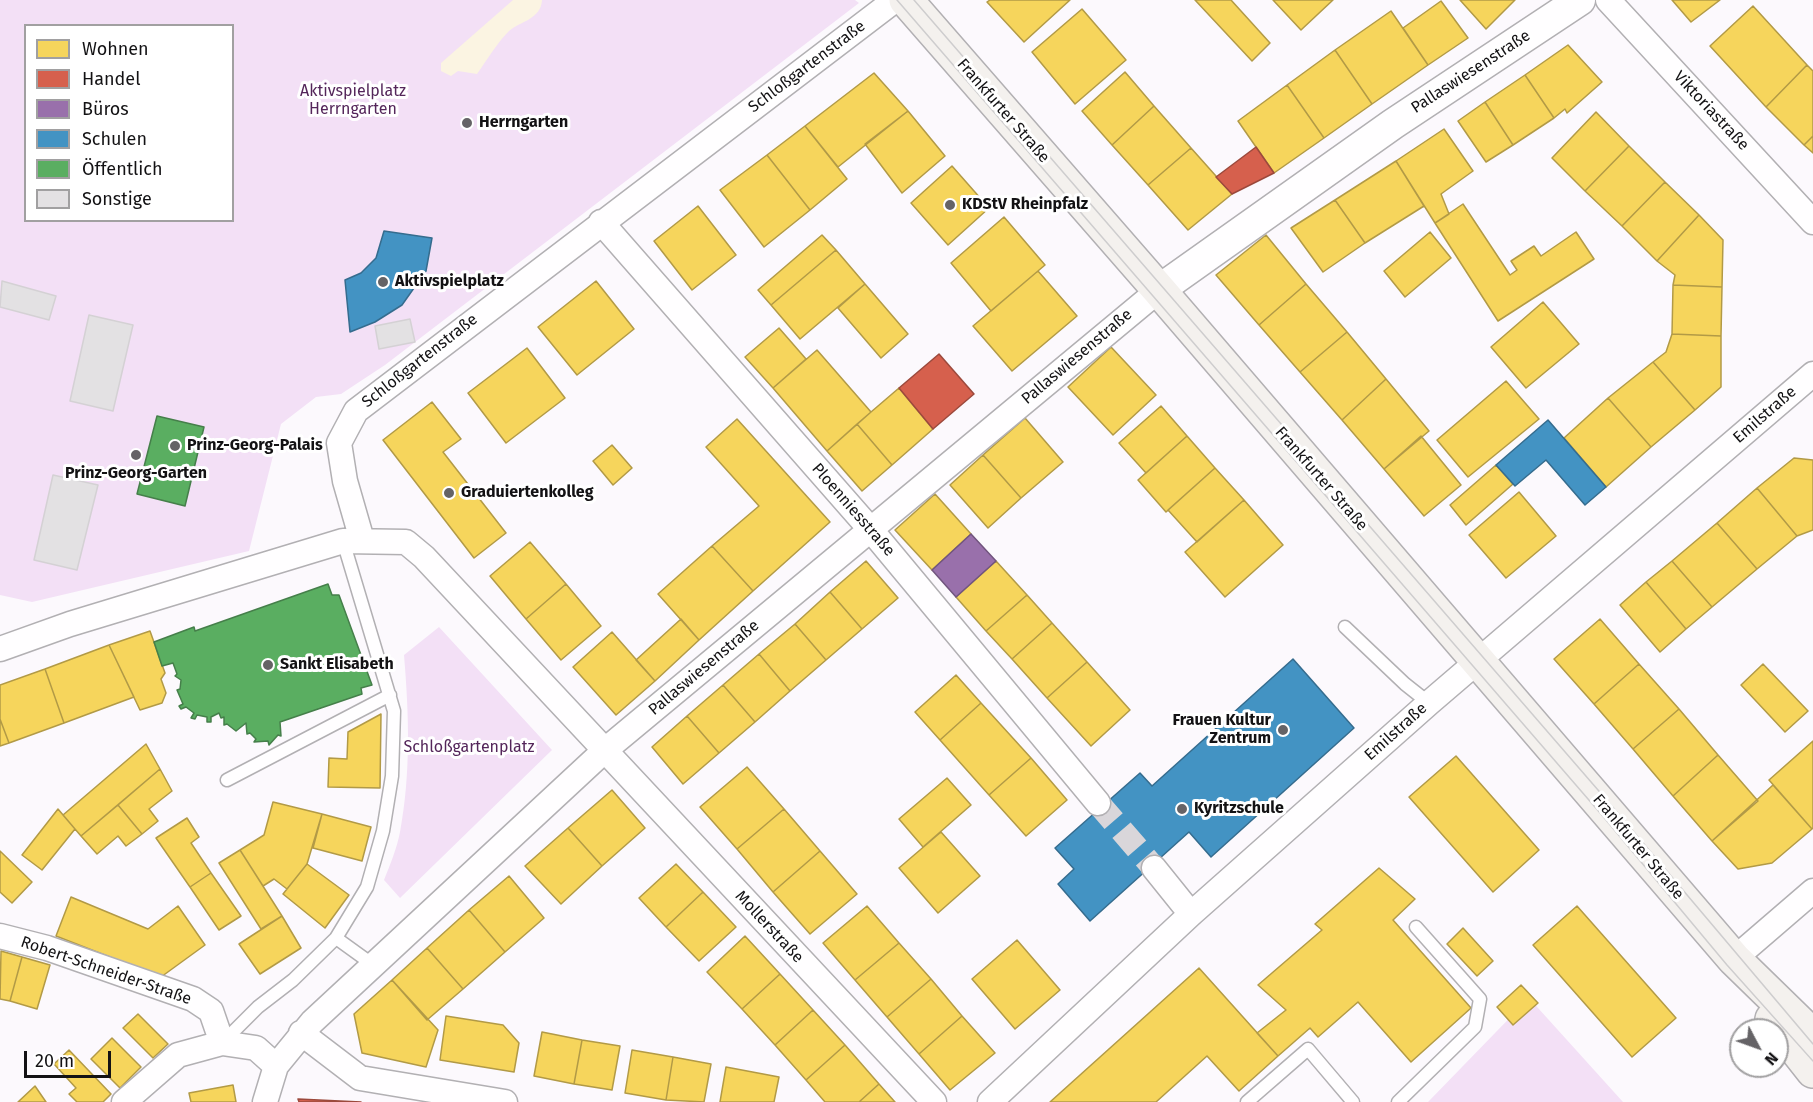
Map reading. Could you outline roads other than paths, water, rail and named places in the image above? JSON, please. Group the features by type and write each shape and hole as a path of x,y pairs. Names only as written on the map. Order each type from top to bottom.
{"main road":[{"name":"Frankfurter Straße","path":"906,0 1159,290 1734,959 1813,1036"},
{"name":"Frankfurter Straße","path":"1734,959 1759,1002 1813,1071"}],"street":[{"name":"Schloßgartenstraße","path":"352,540 339,443 356,411 895,0"},
{"name":"Pallaswiesenstraße","path":"603,751 1159,290 1393,124 1580,0"},
{"name":"Viktoriastraße","path":"1608,0 1813,222"},
{"name":"Ploenniesstraße","path":"602,222 870,530 1098,803"},
{"name":"Emilstraße","path":"990,1102 1191,914 1429,703 1813,374"},
{"path":"0,649 81,620 352,540 406,542 424,556 603,751 372,964 301,1033 276,1066 266,1102"},
{"name":"Mollerstraße","path":"603,751 934,1102"},
{"path":"1154,868 1191,914"},
{"path":"1734,959 1813,891"},
{"name":"Robert-Schneider-Straße","path":"0,936 47,948 193,999 212,1011 222,1043"},
{"path":"301,1033 360,1078 505,1102"},
{"path":"124,1102 178,1055 222,1043 256,1048 276,1066"}],"lane":[{"path":"222,1043 258,1007 293,980 336,938 367,886 383,831 392,776 394,711 352,540"},
{"path":"1344,627 1405,684 1429,703"},
{"path":"227,780 390,695"},
{"path":"1398,1102 1475,1027 1480,999 1416,927"},
{"path":"336,938 372,964"},
{"path":"1247,1102 1308,1049 1353,1102"}],"tunnel":[{"path":"1098,803 1154,868"}],"tram line":[{"path":"897,0 1601,814 1727,965 1813,1061"},
{"path":"914,0 1611,805 1813,1044"}],"place":[{"name":"Herrngarten","path":"467,123"},
{"name":"KDStV Rheinpfalz","path":"950,205"},
{"name":"Aktivspielplatz","path":"383,282"},
{"name":"Prinz-Georg-Palais","path":"175,446"},
{"name":"Prinz-Georg-Garten","path":"136,455"},
{"name":"Graduiertenkolleg","path":"449,493"},
{"name":"Sankt Elisabeth","path":"268,665"},
{"name":"Frauen Kultur Zentrum","path":"1283,730"},
{"name":"Kyritzschule","path":"1182,809"}],"park label":[{"name":"Aktivspielplatz Herrngarten","path":"353,101"},
{"name":"Schloßgartenplatz","path":"469,748"}]}
